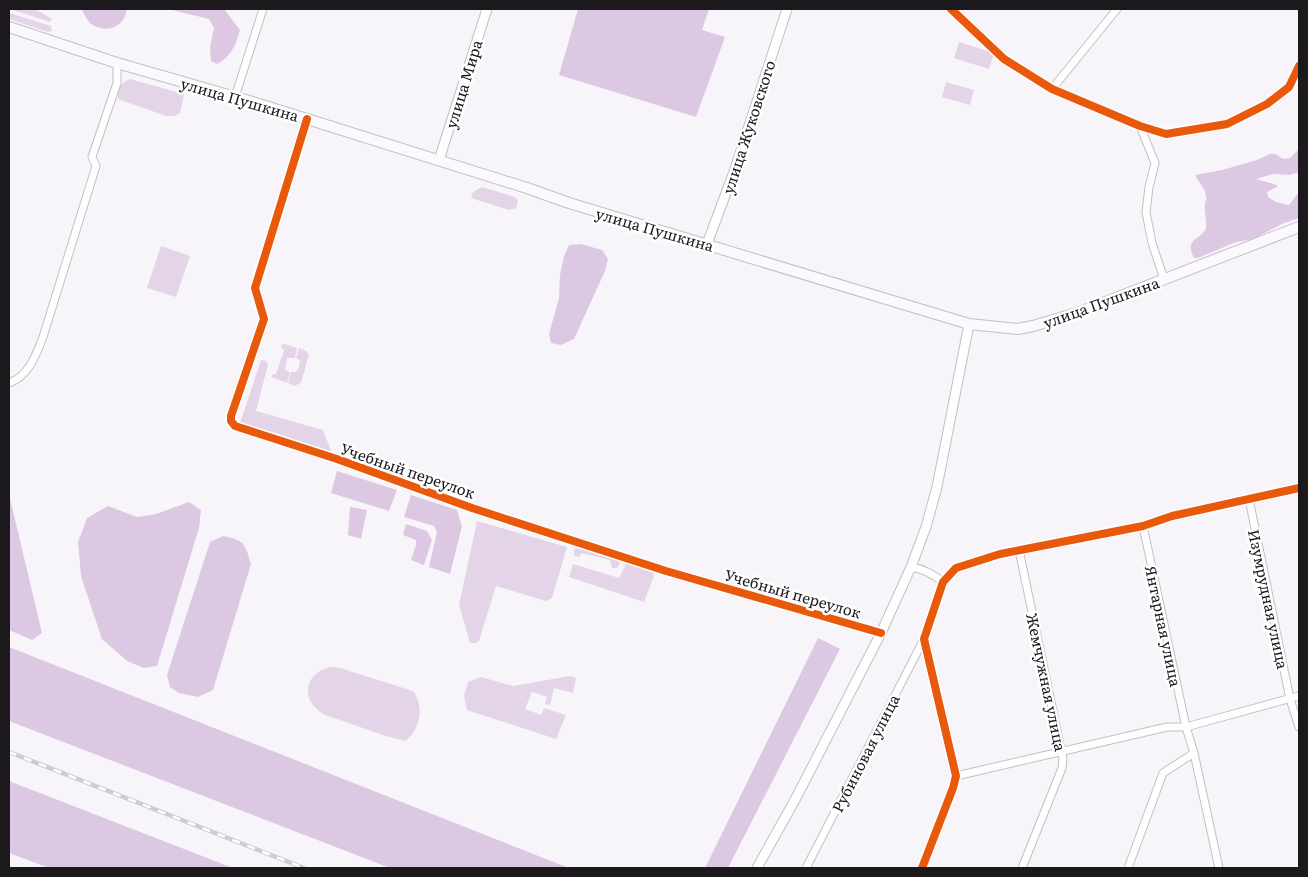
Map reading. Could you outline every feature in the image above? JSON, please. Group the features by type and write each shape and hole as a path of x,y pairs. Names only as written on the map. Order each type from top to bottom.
{"main road":[{"name":"улица Пушкина","path":"9,27 117,63 439,160 569,203 968,324 1018,329 1076,314 1299,227"}],"street":[{"path":"235,97 262,9"},
{"name":"улица Мира","path":"439,160 487,9"},
{"name":"улица Жуковского","path":"707,244 735,169 787,9"},
{"path":"951,9 1004,59 1052,89 1140,126 1166,134 1227,124 1267,104 1289,87 1299,66"},
{"path":"1052,89 1117,9"},
{"path":"9,383 26,372 39,348 96,166 92,157 117,83 117,63"},
{"name":"Учебный переулок","path":"307,119 255,288 264,319 232,416 235,426 337,459 472,508 666,571 881,633"},
{"path":"1140,126 1155,163 1149,187 1146,212 1152,243 1164,279"},
{"path":"757,868 800,790 881,633 911,566 926,527 937,487 968,324"},
{"path":"911,566 922,569 943,582 956,568 1000,554 1143,526 1172,516 1299,488"},
{"name":"Изумрудная улица","path":"1249,500 1290,699 1299,727"},
{"name":"Янтарная улица","path":"1143,526 1186,727 1194,753 1219,868"},
{"name":"Жемчужная улица","path":"1019,550 1062,752 1062,768 1022,868"},
{"name":"Рубиновая улица","path":"806,868 924,638 943,582"},
{"path":"922,868 954,788 956,776 924,638"},
{"path":"956,776 1167,727 1186,727 1299,696"},
{"path":"1128,868 1163,773 1194,753"}],"shaded area":[{"path":"10,9 35,9 52,19 50,22"},
{"path":"81,9 127,9 120,24 107,29 90,23"},
{"path":"168,9 224,9 240,30 232,50 226,58 217,64 211,61 210,47 214,28 209,19"},
{"path":"578,9 709,9 702,30 725,37 696,117 559,75"},
{"path":"9,13 51,26 52,31 48,32 9,19"},
{"path":"959,42 994,53 989,69 954,58"},
{"path":"130,79 184,94 180,113 174,116 166,116 118,99 120,87"},
{"path":"946,82 974,90 970,105 942,97"},
{"path":"1299,149 1299,172 1290,175 1273,174 1256,179 1277,185 1277,187 1267,192 1268,197 1276,202 1289,205 1299,192 1299,218 1284,223 1253,239 1236,242 1194,258 1191,251 1192,243 1206,228 1206,196 1195,175 1222,170 1257,160 1270,154 1276,154 1283,159 1290,158"},
{"path":"482,187 515,197 518,202 516,208 509,210 471,198 473,192"},
{"path":"581,244 602,250 608,259 605,271 574,339 561,345 551,343 549,334 559,298 560,275 564,256 569,245"},
{"path":"161,246 190,256 176,297 147,288"},
{"path":"285,344 297,348 295,358 287,358 285,370 290,372 287,383 271,377 273,374 276,374 284,350 281,345"},
{"path":"299,348 309,354 301,383 294,386 288,383 291,372 296,372 299,367 300,360 296,358"},
{"path":"261,360 266,361 268,365 256,411 323,430 333,456 242,427 240,423"},
{"path":"337,471 397,490 389,511 331,493"},
{"path":"9,494 42,633 32,640 9,630"},
{"path":"411,495 457,510 462,526 450,574 429,567 437,532 434,526 404,517"},
{"path":"189,502 201,510 199,528 157,666 144,668 127,661 102,639 81,576 78,542 87,518 108,506 137,517 156,514"},
{"path":"350,507 367,510 361,539 348,535"},
{"path":"477,521 567,547 552,598 546,601 496,586 479,641 470,643 459,605"},
{"path":"406,524 427,531 432,540 424,565 411,560 416,540 403,535"},
{"path":"223,536 236,539 243,544 251,564 213,690 198,697 179,693 170,687 167,675 210,542"},
{"path":"577,548 617,559 620,563 617,568 612,568 610,560 582,553 579,557 574,556 574,550"},
{"path":"628,563 653,572 654,576 644,602 569,577 573,564 619,578"},
{"path":"818,638 840,649 728,868 705,868"},
{"path":"9,647 569,868 390,868 9,721"},
{"path":"330,667 340,668 413,691 417,697 420,711 417,725 410,736 405,741 386,736 325,715 317,709 311,703 308,696 308,688 314,675"},
{"path":"570,676 576,678 573,693 554,688 550,705 545,704 547,697 532,692 525,709 541,715 544,708 566,715 556,739 467,710 464,696 468,682 481,677 513,686"},
{"path":"9,781 233,868 49,868 9,853"}],"railway":[{"path":"9,752 304,868"}],"cycle path":[{"path":"951,9 1004,59 1052,89 1140,126 1166,134 1227,124 1267,104 1289,87 1299,66"},
{"path":"307,119 255,288 264,319 231,416 231,421 235,426 337,459 472,508 666,571 881,633"},
{"path":"922,868 956,776 924,639 943,582 956,568 1000,554 1143,526 1172,516 1299,488"}]}
